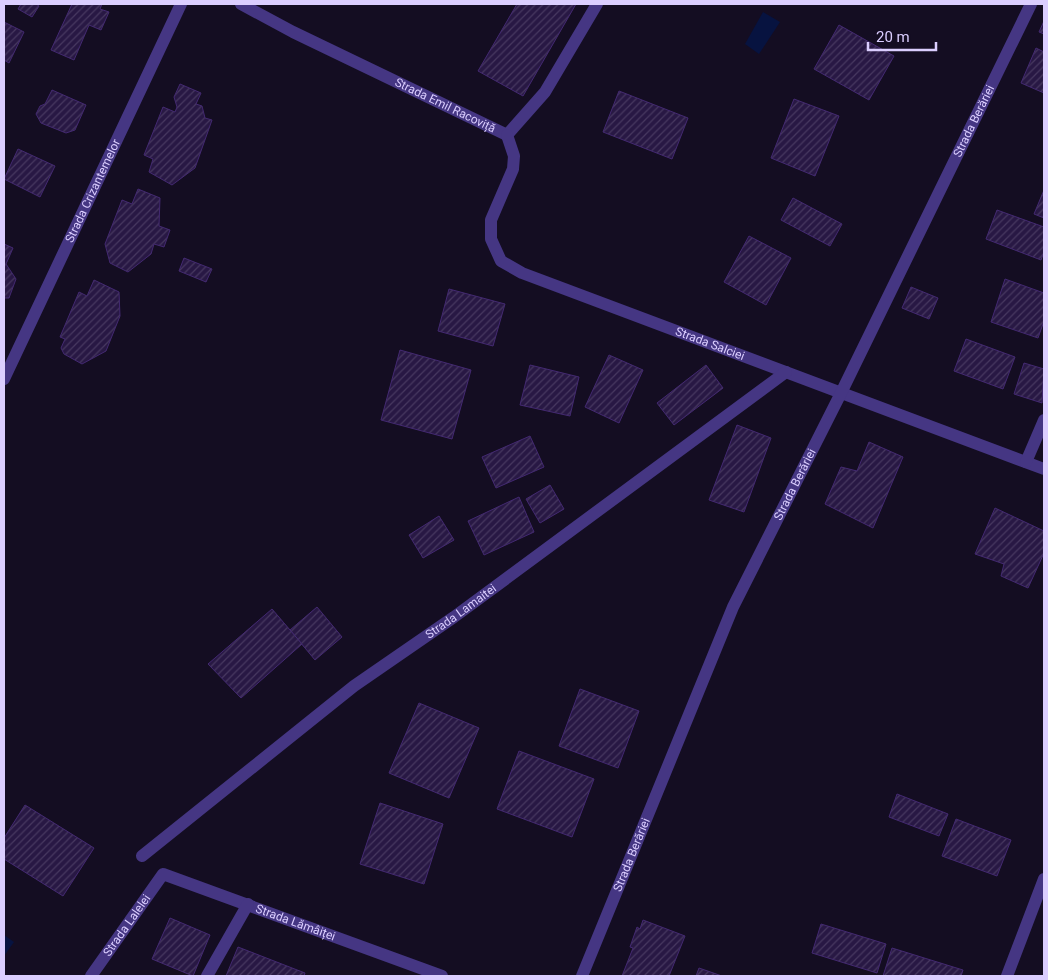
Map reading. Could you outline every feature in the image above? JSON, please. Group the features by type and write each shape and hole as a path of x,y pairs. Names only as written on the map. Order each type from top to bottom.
{"street":[{"name":"Strada Crizantemelor","path":"4,379 181,4"},
{"name":"Strada Emil Racoviță","path":"241,4 293,32 507,135 545,92 597,4"},
{"name":"Strada Berăriei","path":"582,976 733,607 841,393 1031,4"},
{"name":"Strada Salciei","path":"507,135 514,156 512,169 491,220 491,239 502,260 522,273 1044,469"},
{"name":"Strada Lamaitei","path":"142,856 354,686 454,617 786,372"},
{"path":"1026,462 1044,420"},
{"name":"Strada Lămâiței","path":"163,874 248,904 427,974 442,976"},
{"name":"Strada Lalelei","path":"91,976 163,874"},
{"path":"1007,976 1044,880"},
{"path":"207,976 248,904"}],"shaded area":[{"path":"763,12 780,22 759,54 745,44"},
{"path":"4,935 14,942 4,956"}],"building":[{"path":"21,4 36,4 39,6 32,17 18,9"},
{"path":"72,4 102,4 100,9 109,12 101,30 89,25 74,60 51,50"},
{"path":"517,4 576,4 523,96 478,71"},
{"path":"1044,21 1044,34 1039,32"},
{"path":"4,22 24,32 9,63 4,60"},
{"path":"839,25 894,56 869,100 814,69"},
{"path":"1036,48 1044,52 1044,93 1021,83"},
{"path":"180,84 201,93 196,104 202,106 205,118 212,120 195,168 172,185 149,172 153,159 144,155 163,107 175,112 177,107 174,97"},
{"path":"52,90 86,105 75,130 66,133 41,123 36,114 40,106 45,104"},
{"path":"619,91 688,118 672,159 603,132"},
{"path":"794,99 839,116 815,176 771,158"},
{"path":"18,149 55,166 40,197 4,179"},
{"path":"138,189 160,198 159,226 170,230 164,247 154,244 151,254 128,272 110,263 105,244 122,200 132,204"},
{"path":"1044,190 1044,218 1034,214"},
{"path":"793,198 842,224 830,246 781,220"},
{"path":"997,210 1044,227 1044,252 1041,260 986,239"},
{"path":"749,236 791,258 766,305 724,282"},
{"path":"4,244 13,248 6,264 16,279 9,298 4,298"},
{"path":"184,258 212,269 206,282 179,271"},
{"path":"1005,279 1044,293 1044,321 1038,338 991,322"},
{"path":"94,280 119,292 120,316 106,351 82,364 64,354 61,348 65,339 60,337 79,292 87,296"},
{"path":"911,287 938,298 929,319 902,308"},
{"path":"449,289 505,304 493,346 438,331"},
{"path":"966,339 1015,357 1003,389 954,371"},
{"path":"400,350 471,370 452,439 381,420"},
{"path":"609,355 643,370 619,423 585,407"},
{"path":"1024,363 1044,369 1042,403 1014,394"},
{"path":"530,365 579,377 570,416 520,405"},
{"path":"706,365 723,388 674,425 657,403"},
{"path":"737,425 771,438 744,512 709,500"},
{"path":"530,436 544,467 496,488 482,457"},
{"path":"869,442 903,457 873,528 825,504 841,467 857,471"},
{"path":"550,485 564,509 540,523 526,499"},
{"path":"519,497 534,532 484,555 468,521"},
{"path":"995,508 1044,531 1044,553 1028,588 1001,576 1004,564 975,554"},
{"path":"439,516 454,540 423,558 409,535"},
{"path":"317,607 342,637 315,660 290,630"},
{"path":"272,609 302,644 241,698 208,664"},
{"path":"580,689 639,711 618,768 559,746"},
{"path":"419,703 479,728 449,798 389,773"},
{"path":"519,751 594,779 572,837 497,809"},
{"path":"897,794 948,814 939,836 889,817"},
{"path":"380,803 443,824 424,884 360,864"},
{"path":"25,805 94,848 63,896 4,859 4,838"},
{"path":"956,819 1011,840 997,876 942,856"},
{"path":"170,918 210,935 193,976 152,959"},
{"path":"643,920 685,936 669,976 622,976 633,948 630,947 637,927 640,929"},
{"path":"821,924 886,944 877,973 812,953"},
{"path":"238,947 305,973 304,976 226,976"},
{"path":"892,948 963,970 961,976 883,976"},
{"path":"699,968 722,976 696,976"}]}
